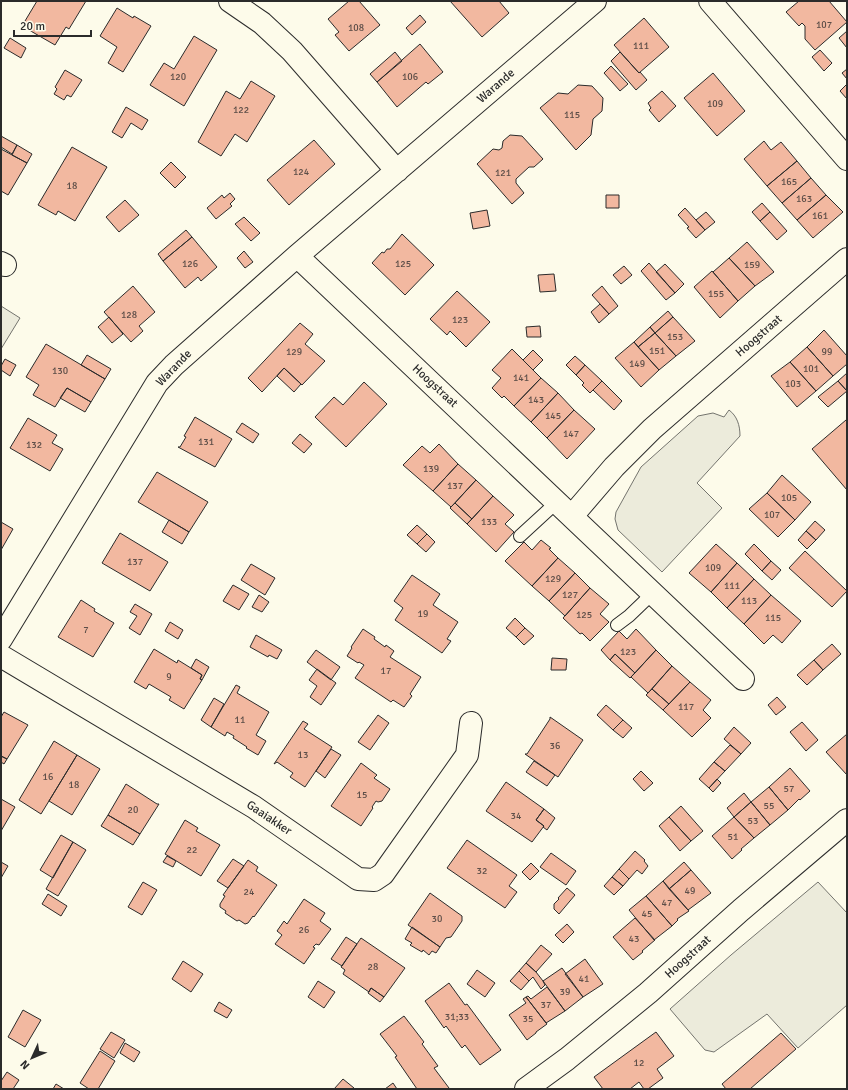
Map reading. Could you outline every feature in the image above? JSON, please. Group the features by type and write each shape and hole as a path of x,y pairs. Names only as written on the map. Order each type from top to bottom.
{"street":[{"path":"230,1 262,23 292,51 397,171"},
{"name":"Warande","path":"1,639 157,383 174,365 297,256 595,1"},
{"path":"710,1 847,159"},
{"name":"Hoogstraat","path":"297,256 744,679"},
{"name":"Hoogstraat","path":"564,509 614,467 652,429 847,259"},
{"name":"Gaaiakker","path":"1,656 254,807 358,879 374,880 383,874 467,755 471,723"},
{"name":"Hoogstraat","path":"526,1089 648,993 741,910 847,820"}],"lane":[{"path":"520,536 564,509"},
{"path":"616,625 629,616 653,593"}],"shaded area":[{"path":"1,306 20,318 1,349"},
{"path":"729,410 738,421 740,436 697,483 722,508 662,572 618,530 615,519 616,512 641,467 698,416 713,413 724,417"},
{"path":"818,882 847,913 847,1005 798,1048 767,1014 714,1052 705,1050 670,1009 731,955"}],"building":[{"path":"37,1 86,1 69,29 66,27 55,45 22,26"},
{"path":"349,1 359,1 380,25 349,51 335,35 339,32 328,19"},
{"path":"450,1 499,1 509,13 482,37"},
{"path":"799,1 829,1 847,22 815,50 805,39 805,26 802,23 799,26 786,12"},
{"path":"117,8 133,18 134,16 151,26 123,72 108,63 117,47 100,36"},
{"path":"420,15 426,22 412,35 406,28"},
{"path":"644,18 669,47 639,73 614,45"},
{"path":"847,31 847,48 839,38"},
{"path":"194,36 217,50 184,106 150,85 164,63 174,69"},
{"path":"10,38 26,48 21,58 4,48"},
{"path":"420,44 443,72 428,84 426,82 397,107 377,82"},
{"path":"820,50 832,63 824,71 812,57"},
{"path":"395,52 402,61 377,82 370,74"},
{"path":"620,52 647,80 636,90 611,61"},
{"path":"611,66 628,84 620,91 604,73"},
{"path":"847,69 847,79 842,73"},
{"path":"65,70 82,80 71,97 67,95 64,100 54,94 57,89 55,87"},
{"path":"713,73 745,111 717,136 684,98"},
{"path":"251,81 275,96 247,142 235,134 221,156 198,142 226,91 240,99"},
{"path":"847,84 847,99 840,91"},
{"path":"578,85 592,86 603,98 602,111 593,119 591,135 576,150 540,108 558,93 568,94"},
{"path":"662,91 676,106 659,122 649,110 651,108 648,103"},
{"path":"126,107 148,120 142,130 131,123 122,138 112,132"},
{"path":"510,135 522,136 543,159 534,167 529,167 516,179 516,183 524,193 512,204 477,164 493,149 499,150 502,148 503,141"},
{"path":"1,136 17,145 12,154 1,147"},
{"path":"314,140 335,164 289,205 267,180"},
{"path":"764,141 771,150 781,142 797,161 767,186 744,159"},
{"path":"17,145 32,154 27,163 12,155"},
{"path":"72,147 107,167 75,221 58,211 56,215 38,205"},
{"path":"1,149 27,163 8,195 1,191"},
{"path":"797,161 811,178 782,203 767,186"},
{"path":"171,162 186,177 175,188 160,173"},
{"path":"811,178 826,195 797,220 782,203"},
{"path":"230,193 235,199 230,204 232,206 216,219 207,208 222,195 224,198"},
{"path":"606,195 619,195 619,208 606,208"},
{"path":"826,195 843,212 813,238 797,220"},
{"path":"125,200 139,215 119,232 106,217"},
{"path":"762,203 770,212 760,221 752,212"},
{"path":"685,208 705,230 696,238 687,228 689,227 678,215"},
{"path":"487,210 490,226 473,229 470,213"},
{"path":"706,212 715,222 705,230 696,220"},
{"path":"770,212 787,231 777,240 760,221"},
{"path":"244,217 260,233 251,241 235,224"},
{"path":"186,230 192,237 163,261 158,254"},
{"path":"402,234 434,265 405,295 372,263 382,252 384,253 387,249 390,249"},
{"path":"192,237 217,267 201,281 198,277 185,288 163,261"},
{"path":"747,242 774,272 755,286 729,258"},
{"path":"244,251 253,262 245,268 237,258"},
{"path":"729,258 755,286 738,301 713,272"},
{"path":"649,263 675,293 666,300 641,271"},
{"path":"665,264 684,284 675,293 656,272"},
{"path":"624,266 632,275 621,284 613,275"},
{"path":"712,271 738,301 720,318 694,287"},
{"path":"554,274 556,291 540,292 538,275"},
{"path":"133,286 155,312 139,326 143,331 131,342 104,312"},
{"path":"602,286 618,306 609,314 592,295"},
{"path":"457,291 490,322 466,347 450,331 447,335 430,319"},
{"path":"600,304 609,314 599,323 591,312"},
{"path":"668,311 673,317 655,333 650,327"},
{"path":"109,317 123,334 112,343 98,327"},
{"path":"673,317 695,341 676,356 655,333"},
{"path":"300,323 313,334 305,344 325,361 302,385 284,368 262,392 248,378"},
{"path":"540,326 541,337 527,337 526,327"},
{"path":"650,327 655,333 638,347 634,342"},
{"path":"824,330 847,356 847,364 833,376 807,347"},
{"path":"655,333 676,356 659,370 638,347"},
{"path":"634,342 659,370 641,387 615,358"},
{"path":"46,344 105,379 91,402 67,388 55,407 33,395 39,385 26,377"},
{"path":"807,347 833,376 816,391 790,362"},
{"path":"512,349 541,378 514,406 504,396 502,398 492,388 501,378 492,370"},
{"path":"533,350 543,360 533,370 523,360"},
{"path":"87,355 111,369 105,379 81,365"},
{"path":"575,356 585,365 576,375 566,365"},
{"path":"5,359 16,365 10,376 1,370 1,366"},
{"path":"790,362 816,391 797,407 771,376"},
{"path":"585,365 602,381 590,393 582,385 584,383 576,375"},
{"path":"284,368 301,384 294,392 277,376"},
{"path":"847,373 847,391 838,381"},
{"path":"541,378 558,393 531,422 514,406"},
{"path":"602,381 622,401 614,410 593,390"},
{"path":"838,381 847,391 828,407 818,397"},
{"path":"364,382 387,404 346,447 315,417 334,397 343,405"},
{"path":"67,388 91,402 85,412 60,398"},
{"path":"558,393 574,410 547,438 531,422"},
{"path":"574,410 595,429 567,459 547,438"},
{"path":"195,417 232,439 215,467 178,447 180,447 186,437 184,436"},
{"path":"28,418 57,435 52,443 63,449 50,471 10,448"},
{"path":"846,420 847,421 847,490 812,449"},
{"path":"242,423 259,434 253,443 236,432"},
{"path":"300,434 312,444 304,453 292,443"},
{"path":"439,444 458,464 433,491 403,465 422,446 430,453"},
{"path":"458,464 476,480 451,507 433,491"},
{"path":"157,472 208,502 189,532 138,502"},
{"path":"782,475 811,502 795,520 767,493"},
{"path":"476,480 493,496 472,519 455,503"},
{"path":"767,493 795,520 778,537 749,509"},
{"path":"493,496 514,515 505,524 514,532 496,552 467,524"},
{"path":"455,503 472,519 467,524 450,508"},
{"path":"169,520 189,532 182,544 162,532"},
{"path":"815,521 825,530 816,540 806,531"},
{"path":"1,522 13,529 1,550"},
{"path":"417,525 427,534 417,544 407,535"},
{"path":"806,531 816,540 807,549 798,540"},
{"path":"120,533 168,562 150,591 102,563"},
{"path":"427,534 435,542 426,552 417,544"},
{"path":"541,540 551,548 549,549 558,558 532,586 505,561 524,542 532,550"},
{"path":"716,544 737,563 711,592 689,573"},
{"path":"754,544 771,561 762,571 745,554"},
{"path":"805,551 847,591 832,607 789,568"},
{"path":"558,558 575,573 549,601 532,586"},
{"path":"771,561 781,570 772,580 762,571"},
{"path":"737,563 754,579 727,608 711,592"},
{"path":"251,564 275,578 265,595 241,580"},
{"path":"575,573 590,588 565,616 549,601"},
{"path":"412,575 440,594 433,605 458,622 447,639 451,641 442,653 395,620 403,608 394,601"},
{"path":"754,579 771,595 744,624 727,608"},
{"path":"233,585 249,594 239,610 223,601"},
{"path":"590,588 609,604 600,614 609,622 590,641 563,618"},
{"path":"259,595 269,602 262,612 252,607"},
{"path":"771,595 801,621 782,643 773,635 764,644 744,624"},
{"path":"81,600 95,609 94,611 114,623 93,657 58,637"},
{"path":"135,604 152,614 140,635 129,628 137,616 130,612"},
{"path":"515,618 525,628 516,637 506,628"},
{"path":"170,622 183,630 178,639 165,631"},
{"path":"525,628 534,636 524,645 516,637"},
{"path":"363,629 375,637 374,639 385,647 386,645 394,651 390,657 421,677 410,694 412,696 404,707 393,700 391,702 355,678 364,665 347,656"},
{"path":"636,629 656,650 635,673 615,654 610,660 601,650 619,631 627,639"},
{"path":"256,635 282,650 277,659 269,655 268,657 250,647"},
{"path":"832,644 841,654 823,670 814,660"},
{"path":"154,649 177,663 178,660 202,675 200,679 202,680 184,709 169,700 171,697 149,684 146,689 134,682"},
{"path":"316,650 340,667 331,680 307,662"},
{"path":"656,650 672,666 648,693 631,677"},
{"path":"615,654 635,673 630,678 610,660"},
{"path":"552,658 567,659 566,670 551,670"},
{"path":"196,659 209,667 202,680 200,679 202,675 191,668"},
{"path":"814,660 823,670 807,685 797,675"},
{"path":"672,666 690,682 669,704 652,689"},
{"path":"317,669 336,683 321,705 310,697 317,686 309,680"},
{"path":"690,682 711,700 703,710 711,718 692,737 663,710"},
{"path":"236,685 240,687 237,693 269,712 256,735 266,741 258,755 233,738 234,736 227,732 225,736 211,727"},
{"path":"652,689 669,704 663,710 646,695"},
{"path":"777,697 786,707 776,715 768,705"},
{"path":"214,698 224,704 211,727 201,720"},
{"path":"606,705 623,720 613,730 597,715"},
{"path":"4,712 28,725 7,759 1,756 1,717"},
{"path":"378,715 389,723 370,750 358,742"},
{"path":"550,717 583,740 558,777 525,754 527,754"},
{"path":"623,720 632,728 623,738 613,730"},
{"path":"303,721 308,724 304,729 332,747 305,787 290,777 293,773 277,762 274,764"},
{"path":"802,722 818,740 806,751 790,732"},
{"path":"734,727 751,743 741,754 724,739"},
{"path":"847,734 847,775 826,752"},
{"path":"54,741 77,755 41,814 19,800"},
{"path":"730,745 741,754 725,771 714,762"},
{"path":"331,749 341,755 325,778 316,771"},
{"path":"77,755 100,769 72,815 49,801"},
{"path":"1,756 7,759 4,764 1,762"},
{"path":"534,761 555,775 547,786 526,772"},
{"path":"714,762 725,771 709,788 699,779"},
{"path":"361,763 377,775 374,778 390,789 382,801 376,801 361,826 331,806"},
{"path":"790,768 810,791 788,810 769,787"},
{"path":"641,771 653,783 644,791 633,779"},
{"path":"717,779 721,783 713,792 709,788"},
{"path":"506,782 544,809 536,820 544,826 532,842 486,811"},
{"path":"126,784 159,804 140,834 108,815"},
{"path":"769,787 788,810 770,825 751,802"},
{"path":"744,793 751,802 734,817 727,808"},
{"path":"1,799 15,807 1,831"},
{"path":"751,802 770,825 754,838 734,817"},
{"path":"681,806 703,831 691,841 669,817"},
{"path":"544,809 555,818 547,830 536,820"},
{"path":"108,815 140,834 133,845 101,826"},
{"path":"669,817 691,841 680,851 659,826"},
{"path":"734,817 754,838 732,859 712,836"},
{"path":"185,820 198,828 196,831 220,845 201,876 165,854"},
{"path":"61,835 73,842 53,878 40,870"},
{"path":"467,840 517,875 509,886 517,892 505,908 447,868"},
{"path":"73,842 86,850 58,896 46,889"},
{"path":"635,851 645,860 644,861 648,866 642,874 637,870 629,879 619,869"},
{"path":"551,853 576,871 566,885 540,867"},
{"path":"167,856 176,861 173,867 163,862"},
{"path":"233,859 244,866 228,888 217,881"},
{"path":"248,860 258,867 256,871 277,885 254,917 253,916 248,923 245,924 239,920 237,921 225,913 226,911 220,907 220,904 225,896 223,895"},
{"path":"1,862 8,866 1,878"},
{"path":"684,862 691,870 669,889 663,881"},
{"path":"531,863 539,871 530,880 522,872"},
{"path":"619,869 629,879 623,886 612,877"},
{"path":"691,870 711,893 688,910 669,889"},
{"path":"612,877 623,886 614,895 604,886"},
{"path":"663,881 689,911 677,919 678,920 672,926 646,896"},
{"path":"143,882 157,890 142,915 128,907"},
{"path":"567,888 575,895 559,914 554,909 554,904"},
{"path":"430,893 462,916 462,921 451,937 446,938 440,947 408,925"},
{"path":"48,894 67,906 61,916 42,904"},
{"path":"646,896 672,926 654,940 629,910"},
{"path":"304,899 325,913 320,921 331,929 319,945 316,944 313,947 315,948 304,964 275,944 282,935 277,931 284,921 287,924"},
{"path":"635,918 655,940 633,960 613,937"},
{"path":"567,924 574,932 563,943 555,935"},
{"path":"412,927 440,947 436,953 432,951 429,955 423,950 422,952 410,945 412,943 405,939"},
{"path":"346,937 357,944 342,966 331,959"},
{"path":"361,938 405,968 384,997 371,988 369,992 343,974 345,970 341,967"},
{"path":"541,945 552,954 536,972 526,963"},
{"path":"585,959 603,984 583,997 565,974"},
{"path":"183,961 203,974 191,992 172,979"},
{"path":"526,963 543,981 545,985 541,989 533,977 529,981 519,971"},
{"path":"562,968 583,997 565,1011 543,981"},
{"path":"477,970 495,983 485,997 467,984"},
{"path":"519,971 529,981 521,990 510,981"},
{"path":"318,981 335,992 324,1008 308,997"},
{"path":"449,983 465,1005 467,1004 501,1050 480,1065 465,1045 462,1048 446,1026 444,1028 425,1001"},
{"path":"547,987 565,1011 546,1023 526,997 528,996 531,999"},
{"path":"371,988 384,997 380,1002 368,993"},
{"path":"526,997 547,1024 527,1040 509,1015 526,1003 523,999"},
{"path":"219,1002 232,1010 227,1018 214,1011"},
{"path":"23,1010 41,1020 25,1047 8,1037"},
{"path":"404,1016 424,1042 422,1044 438,1066 434,1068 449,1088 448,1089 417,1089 395,1057 397,1056 380,1034"},
{"path":"111,1032 125,1040 114,1058 100,1049"},
{"path":"656,1032 674,1056 657,1069 663,1078 648,1089 644,1089 639,1082 630,1089 603,1089 594,1077"},
{"path":"781,1033 796,1049 750,1089 726,1089 722,1084"},
{"path":"125,1043 140,1052 134,1062 120,1053"},
{"path":"100,1051 115,1061 98,1089 89,1089 80,1083"},
{"path":"7,1072 19,1080 13,1089 1,1089 1,1081"},
{"path":"343,1079 354,1088 334,1089"},
{"path":"393,1083 397,1089 385,1089"},
{"path":"56,1084 64,1089 53,1089"}]}
